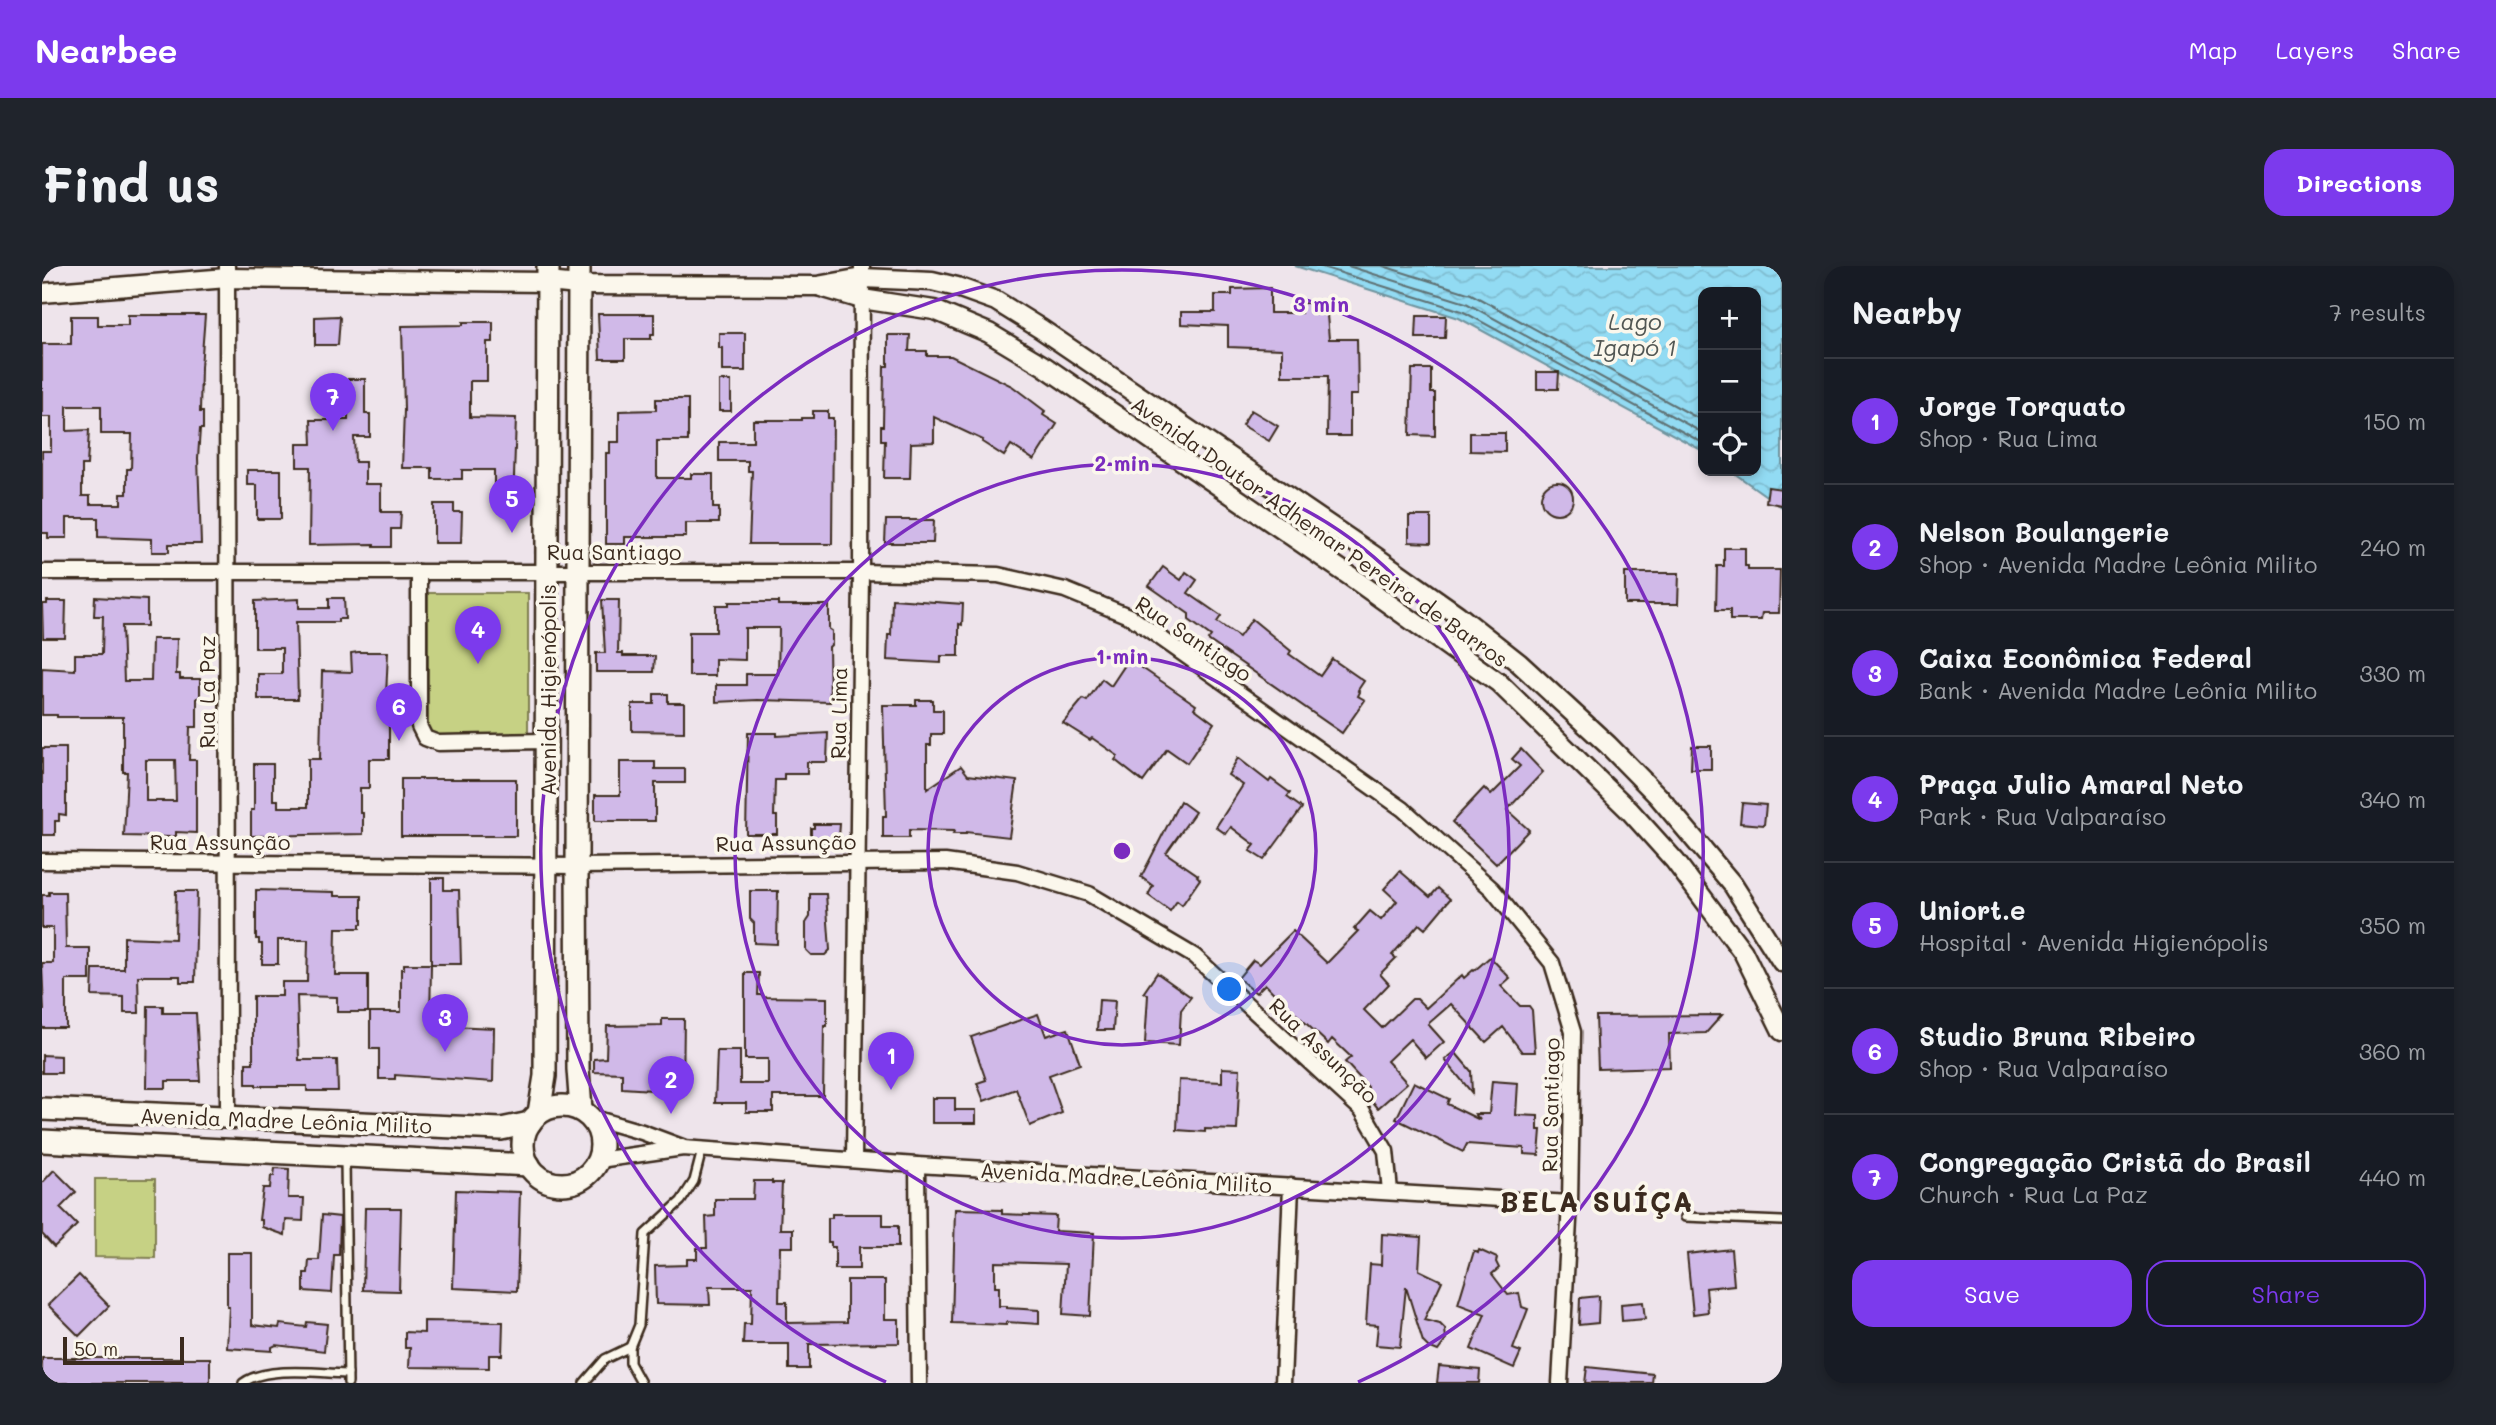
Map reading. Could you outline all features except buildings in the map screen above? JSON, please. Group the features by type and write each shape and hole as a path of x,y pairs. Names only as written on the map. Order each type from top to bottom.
{"main road":[{"name":"Avenida Higienópolis","path":"534,1118 545,1076 548,274"},
{"name":"Avenida Higienópolis","path":"578,276 578,1069 585,1114"},
{"path":"560,1106 585,1114 601,1136 599,1160 592,1170 571,1183 559,1184 536,1175 528,1165 523,1144 534,1118 560,1106"},
{"name":"Avenida Madre Leônia Milito","path":"42,1109 501,1129 534,1118"},
{"name":"Avenida Madre Leônia Milito","path":"42,1141 528,1165"}],"street":[{"path":"42,293 227,272 548,274 817,286"},
{"name":"Rua La Paz","path":"227,272 229,1118"},
{"name":"Avenida Doutor Adhemar Pereira de Barros","path":"817,286 862,272 957,287 996,302 1041,329 1458,615 1519,663 1608,745 1658,796 1733,885 1782,961"},
{"name":"Rua Lima","path":"854,1160 862,272"},
{"path":"934,310 931,294 939,283"},
{"name":"Avenida Doutor Adhemar Pereira de Barros","path":"817,286 862,299 934,310 989,333 1044,366 1257,512 1499,683 1630,811 1675,861 1743,952 1782,1031"},
{"path":"42,288 62,290"},
{"path":"1257,512 1273,489"},
{"name":"Rua Santiago","path":"42,572 861,572 998,575 1065,590 1131,617 1404,809 1492,889 1552,963 1573,1032 1570,1203 1560,1383"},
{"path":"419,572 419,726 425,738 438,743 547,741"},
{"path":"1584,766 1608,745"},
{"name":"Rua Assunção","path":"42,861 577,866 945,862 1017,872 1089,894 1194,956 1362,1110 1386,1151 1390,1191"},
{"name":"Avenida Madre Leônia Milito","path":"585,1114 683,1148"},
{"name":"Avenida Madre Leônia Milito","path":"599,1160 683,1148 917,1165 1570,1203"},
{"path":"917,1165 919,1383"},
{"path":"1283,1383 1291,1186"}],"lane":[{"path":"641,1383 630,1363 630,1347 639,1325 645,1234 681,1201 694,1181 702,1149"},
{"path":"345,1156 348,1383"},
{"path":"1685,1217 1782,1221"},
{"path":"583,1383 605,1359 630,1347"},
{"path":"243,1383 250,1378 282,1373 348,1374"}],"green space":[{"path":"428,593 528,593 528,736 428,735"},
{"path":"95,1179 155,1179 155,1258 95,1257"}],"water":[{"name":"Lago Igapó 1","path":"1295,266 1782,266 1782,507 1738,476 1761,476 1761,287 1698,287 1698,448 1459,318"}],"place":[{"name":"Congregação Cristã do Brasil","path":"333,431"},
{"name":"Uniort.e","path":"512,533"},
{"name":"Praça Julio Amaral Neto","path":"478,664"},
{"name":"Studio Bruna Ribeiro","path":"399,741"},
{"name":"Caixa Econômica Federal","path":"445,1052"},
{"name":"Jorge Torquato","path":"891,1090"},
{"name":"Nelson Boulangerie","path":"671,1114"}],"district":[{"name":"BELA SUÍÇA","path":"1597,1201"}]}
